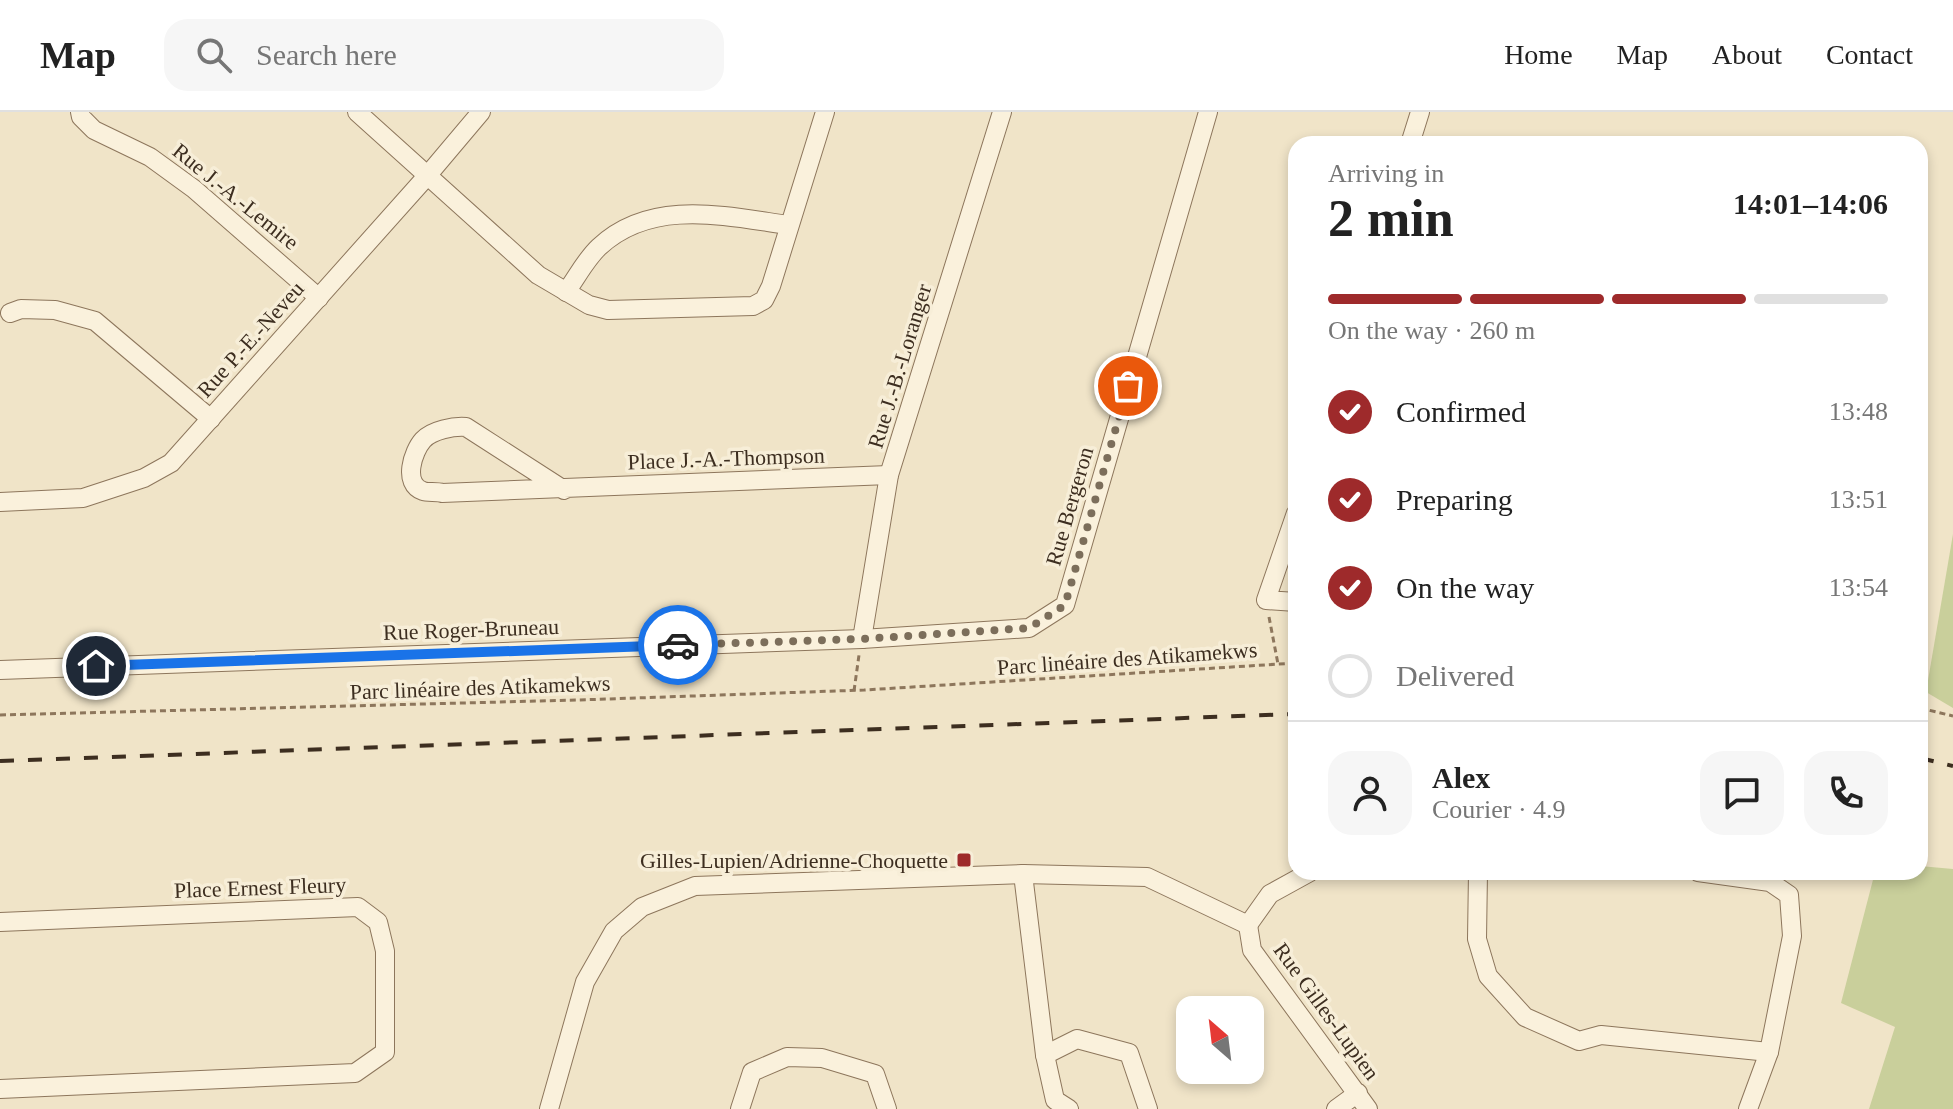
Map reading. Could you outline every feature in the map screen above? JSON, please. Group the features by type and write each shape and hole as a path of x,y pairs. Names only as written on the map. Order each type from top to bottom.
{"street":[{"name":"Rue J.-A.-Lemire","path":"80,112 94,130 150,157 194,189 319,298"},
{"path":"357,112 538,275 600,309 753,306 764,300 825,112"},
{"name":"Rue P.-E.-Neveu","path":"0,502 83,498 144,478 171,463 481,112"},
{"name":"Rue J.-B.-Loranger","path":"862,639 889,475 1002,112"},
{"name":"Rue Bergeron","path":"944,633 1029,628 1065,605 1208,112"},
{"path":"1412,136 1420,112"},
{"path":"566,292 598,248 617,232 655,218 704,213 788,225"},
{"path":"10,313 21,309 55,310 95,321 211,419"},
{"name":"Place J.-A.-Thompson","path":"564,490 466,427 435,432 424,439 412,464 413,483 423,491 442,493 564,490 889,475"},
{"path":"1288,536 1266,600 1288,601"},
{"name":"Rue Roger-Bruneau","path":"0,670 862,639 944,633"},
{"path":"549,1109 585,982 614,931 642,907 695,886 1023,874 1147,877 1248,925 1270,894 1295,880"},
{"path":"1023,874 1045,1055 1055,1100 1069,1109"},
{"path":"1478,880 1477,939 1488,976 1525,1017 1579,1041 1601,1035 1769,1052"},
{"path":"1748,1109 1769,1052 1792,936 1789,895 1770,882 1756,880"},
{"name":"Place Ernest Fleury","path":"0,922 358,907 378,922 385,951 385,1052 355,1073 0,1089"},
{"name":"Rue Gilles-Lupien","path":"1248,925 1252,950 1368,1109"},
{"path":"1045,1055 1077,1039 1129,1053 1148,1109"},
{"path":"740,1109 752,1072 787,1057 822,1058 875,1074 887,1109"},
{"path":"1336,1109 1358,1093"}],"path":[{"path":"1266,600 1278,664"},
{"path":"854,691 862,639"},
{"name":"Parc linéaire des Atikamekws","path":"0,715 854,691 1288,663"},
{"path":"1928,710 1953,716"}],"green space":[{"path":"1953,534 1953,708 1928,693"},
{"path":"1928,867 1953,869 1953,1109 1869,1109 1895,1027 1841,1003 1873,880 1928,880"}],"railway":[{"path":"0,761 1288,714"},
{"path":"1928,760 1953,766"}],"way so far":[{"path":"678,645 862,639 1029,628 1065,605 1128,386"}],"place":[{"name":"Gilles-Lupien/Adrienne-Choquette","path":"964,860"}],"route":[{"path":"96,666 678,645"}]}
